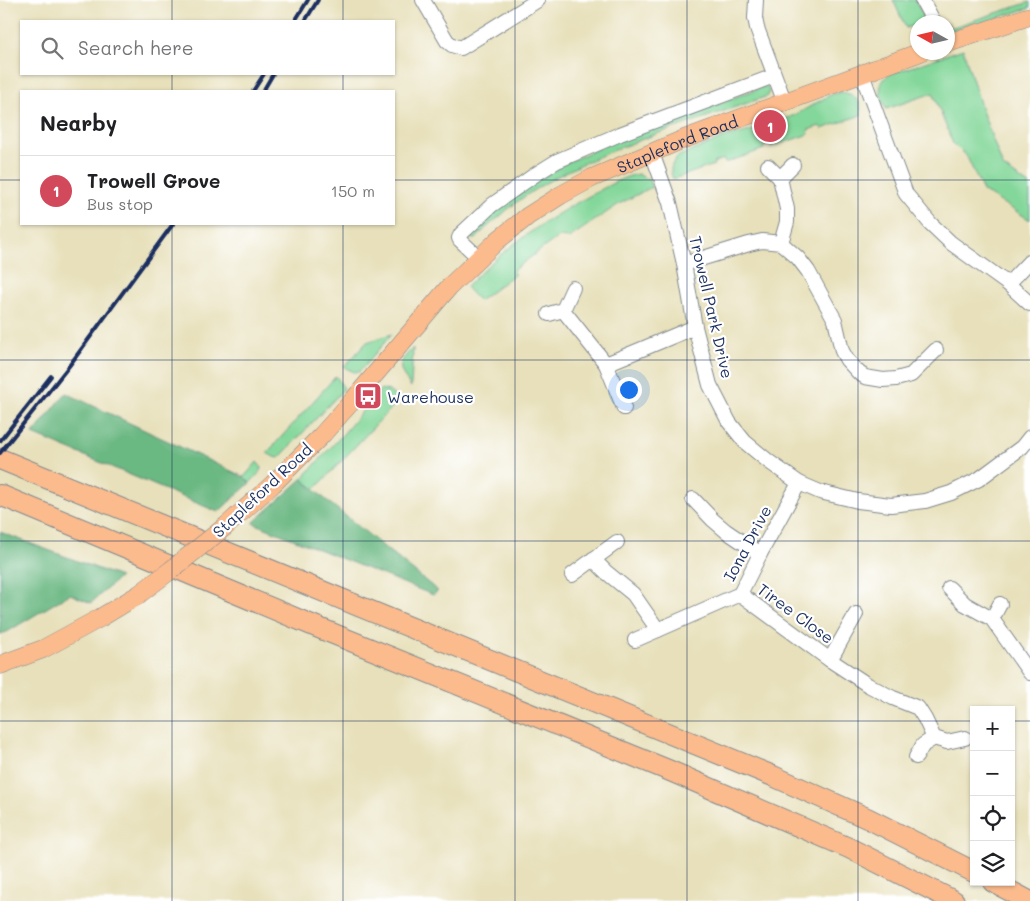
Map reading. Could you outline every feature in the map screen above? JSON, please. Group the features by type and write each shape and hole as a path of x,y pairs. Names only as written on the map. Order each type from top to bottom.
{"highway":[{"path":"0,459 773,776 910,838 970,870"},
{"path":"0,495 319,628 668,770 848,848 954,901"},
{"path":"1001,886 1029,901"}],"main road":[{"path":"955,41 1030,16"},
{"name":"Stapleford Road","path":"0,665 43,650 138,595 179,565 226,526 273,484 314,442 354,399 449,287 498,240 528,216 560,195 592,178 684,139 910,56"}],"street":[{"path":"423,0 447,41 458,48 465,46 538,0"},
{"path":"756,0 757,28 785,103"},
{"path":"922,0 930,15"},
{"path":"862,74 906,194 930,223 950,242 1008,284 1030,304"},
{"name":"Stapleford Road","path":"479,258 460,240 461,234 492,205 557,161 620,134 774,76"},
{"name":"Trowell Park Drive","path":"652,153 670,203 684,264 695,327 710,385 729,422 745,442 768,461 799,483 820,492 858,501 891,505 925,500 951,492 979,479 1027,446"},
{"path":"780,178 793,165"},
{"path":"768,166 780,178 787,210 787,222 780,243"},
{"path":"684,264 762,241 780,243 798,258 830,299 842,351 853,368 865,377 883,380 911,375 936,350"},
{"path":"1008,284 1029,262"},
{"path":"549,314 563,310 573,288"},
{"path":"563,310 606,364 624,408"},
{"path":"606,364 695,327"},
{"name":"Iona Drive","path":"635,640 740,594 799,483"},
{"path":"693,499 726,531 760,554"},
{"path":"572,575 617,542"},
{"path":"593,559 633,594 658,630"},
{"path":"949,588 965,604 992,619 1030,673"},
{"name":"Tiree Close","path":"740,594 830,660 868,685 918,708 934,738"},
{"path":"992,619 1000,604"},
{"name":"Tiree Close","path":"830,660 856,614"},
{"path":"916,756 923,744 934,738 948,742 965,738"}],"green space":[{"path":"893,0 915,0 923,15 910,15 910,26 906,28"},
{"path":"1030,2 1030,8 955,30 955,26"},
{"path":"963,49 983,113 1003,167 1030,186 1030,220 983,191 966,155 953,144 933,93 886,109 880,88 888,75 931,60 955,60 955,52"},
{"path":"767,87 769,90 768,96 638,141 595,158 554,178 516,203 476,239 471,238 471,233 487,217 542,177 566,163 608,144"},
{"path":"841,92 850,94 857,99 861,115 822,129 820,126 808,130 809,134 771,147 770,144 763,147 764,149 725,163 723,159 713,163 714,165 673,179 671,167 679,156 726,137 767,127 768,130 774,127 773,124 797,114 830,95"},
{"path":"638,174 649,180 652,187 619,204 569,238 558,237 512,271 515,274 479,301 466,287 494,260 542,224 610,185 626,177"},
{"path":"392,334 359,372 354,372 344,367 367,342"},
{"path":"413,348 411,387 401,371 401,363"},
{"path":"336,376 343,390 279,458 267,453"},
{"path":"381,389 389,391 399,400 315,489 302,479"},
{"path":"66,393 244,477 250,483 218,512 33,434"},
{"path":"257,462 262,468 261,471 250,483 244,477"},
{"path":"302,479 438,591 433,595 253,523"},
{"path":"0,532 120,577 91,603 70,594 7,632 0,634"}],"railway":[{"path":"296,20 308,0"},
{"path":"306,20 318,0"},
{"path":"254,90 263,75"},
{"path":"264,90 272,75"},
{"path":"0,453 69,366 172,225"},
{"path":"0,441 51,376"}],"place":[{"name":"Trowell Grove","path":"770,126"},
{"name":"Warehouse","path":"368,396"}]}
